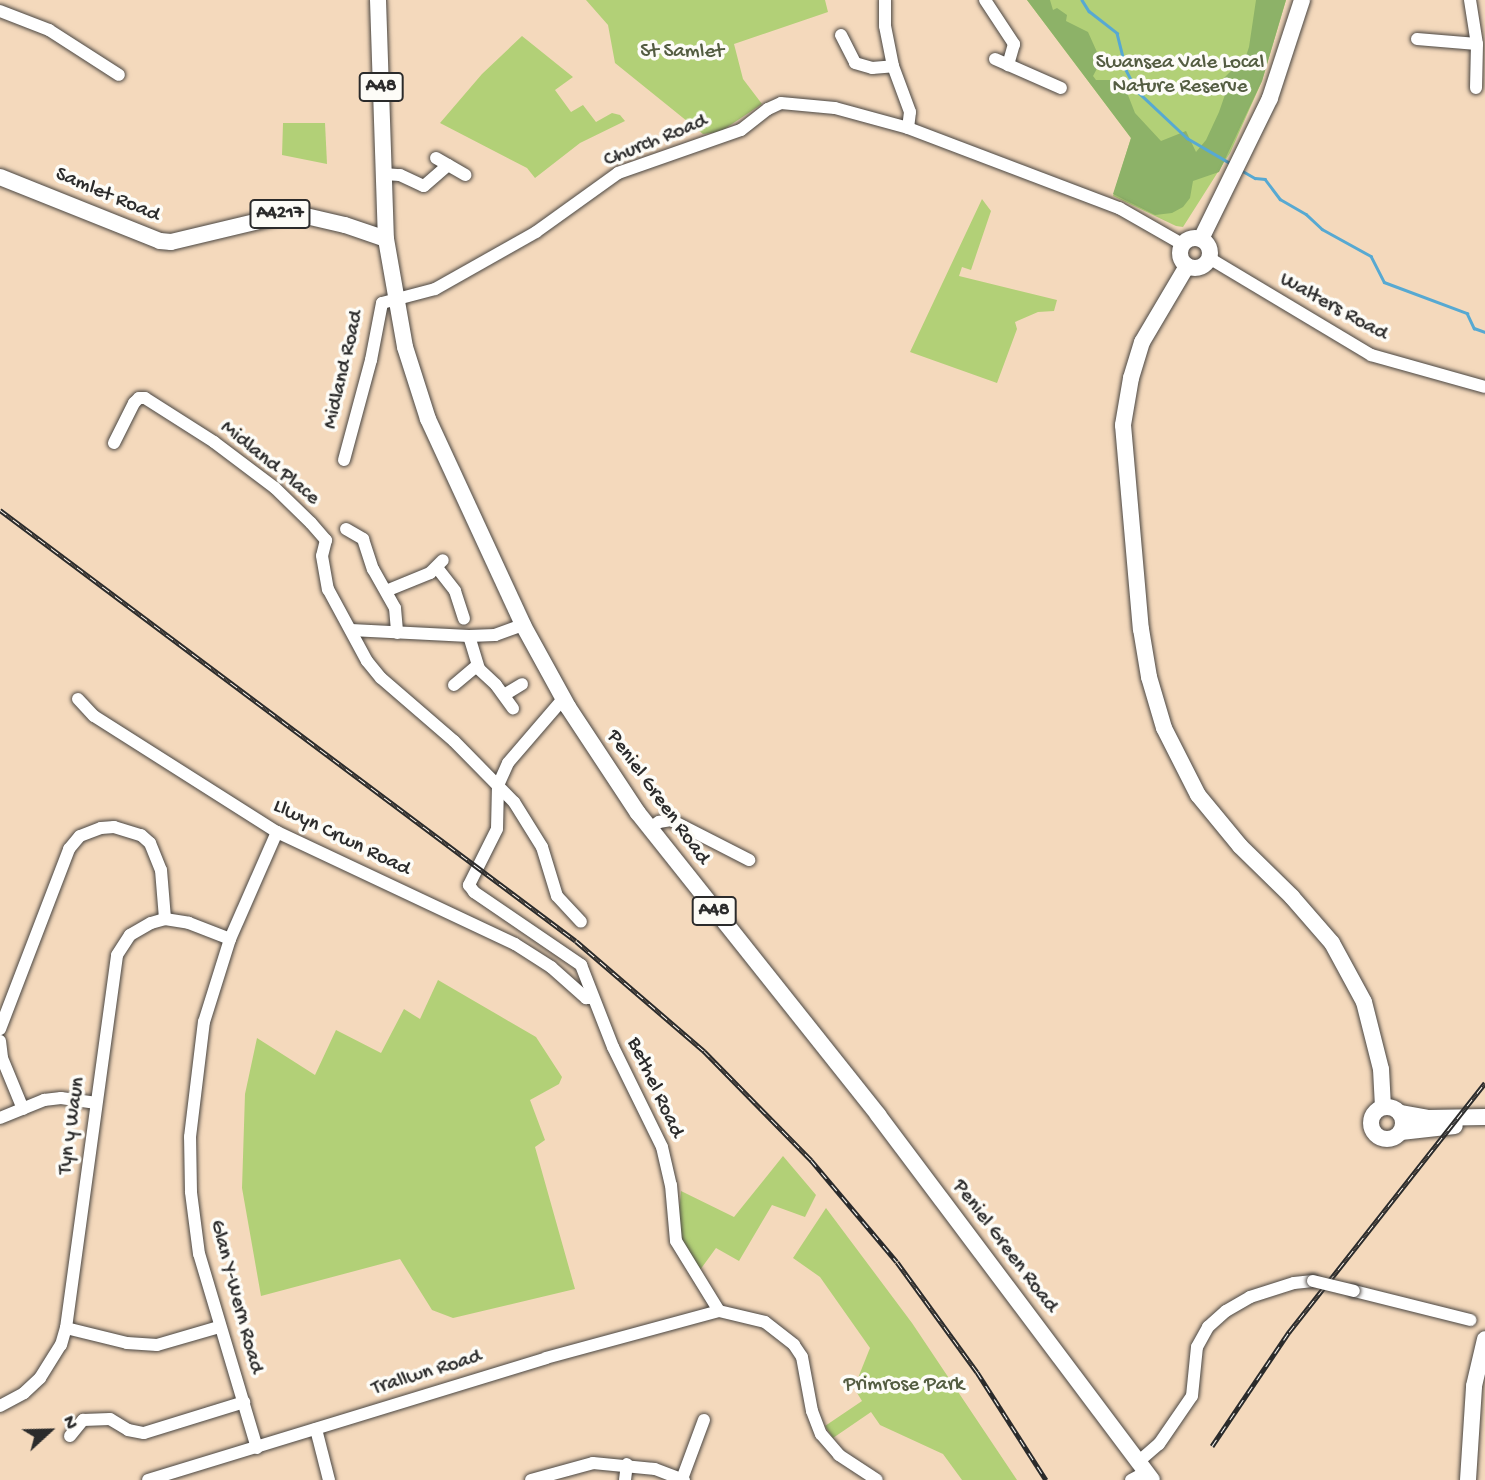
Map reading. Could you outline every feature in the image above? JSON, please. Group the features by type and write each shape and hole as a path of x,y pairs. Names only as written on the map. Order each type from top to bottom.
{"main road":[{"name":"A48","path":"378,0 386,239"},
{"path":"1201,239 1270,98 1302,0"},
{"name":"Samlet Road","path":"0,168 29,186"},
{"name":"Samlet Road","path":"0,177 29,186 160,241 171,242 281,213 304,215 386,239"},
{"path":"360,230 381,210 384,192"},
{"path":"1191,238 1201,239 1209,247 1209,258 1197,268 1187,266 1180,256 1182,244 1191,238"},
{"name":"Peniel Green Road","path":"386,239 405,347 428,419 523,625 563,699 610,774 650,828 878,1115 1145,1471"},
{"path":"1187,266 1142,342 1131,377 1124,425 1141,629 1149,677 1164,728 1198,795 1240,846 1292,897 1332,943 1364,1002 1381,1069 1383,1107"},
{"path":"1401,1132 1404,1122 1394,1108 1383,1107 1372,1117 1374,1132 1387,1140 1401,1132 1485,1124"},
{"path":"1400,1113 1427,1118 1485,1117"},
{"path":"1468,1480 1474,1386 1485,1339"}],"street":[{"path":"886,0 885,26 893,66 910,112 908,128 1119,208 1182,244"},
{"path":"985,0 1014,44 1008,65"},
{"path":"1470,0 1482,74 1476,89"},
{"path":"0,11 49,30 119,75"},
{"path":"841,35 855,63 872,68 893,66"},
{"path":"1417,39 1477,44"},
{"path":"995,60 1061,88"},
{"name":"Church Road","path":"396,300 435,289 536,232 618,173 741,130 768,109 781,103 835,108 908,128"},
{"path":"436,158 465,175"},
{"path":"384,174 400,175 424,187 448,165"},
{"name":"Walters Road","path":"1209,258 1371,355 1485,387"},
{"name":"Midland Road","path":"344,460 371,360 380,306 396,300"},
{"name":"Midland Place","path":"114,443 134,403 139,398 145,398 214,442 275,488 326,540 322,556 328,589 367,661 381,678 454,741 514,802 542,847 557,896 581,922"},
{"path":"346,529 365,541 373,569 395,608 397,633"},
{"path":"365,541 379,536"},
{"path":"386,591 441,565 460,601 464,619"},
{"path":"460,601 474,595"},
{"path":"351,630 469,636 495,635 523,625"},
{"path":"469,636 477,666 505,695 513,708"},
{"path":"454,685 477,666"},
{"path":"505,695 522,684"},
{"name":"Llwyn Crwn Road","path":"78,699 94,716 277,832 515,944 551,967 586,998 593,998"},
{"path":"498,785 508,763 563,699"},
{"name":"Bethel Road","path":"498,785 497,830 469,885 474,892 581,965 612,1047 662,1147 671,1185 676,1241 719,1311"},
{"path":"650,828 659,822 671,820 750,860"},
{"path":"0,1029 69,849 80,836 101,828 114,827 141,835 149,843 161,870 165,919 189,923 230,939"},
{"name":"Glan Y-Wern Road","path":"257,1448 219,1327 200,1254 191,1192 190,1138 204,1022 230,939 277,832"},
{"name":"Tyn y Waun","path":"0,1406 24,1393 40,1378 61,1345 117,955 130,935 151,923 165,919"},
{"path":"515,944 524,927"},
{"path":"0,1041 2,1058 23,1109"},
{"path":"0,1118 44,1100 61,1098 96,1103"},
{"path":"1131,1480 1145,1471 1159,1444 1192,1396 1197,1347 1208,1327 1226,1311 1250,1297 1294,1283 1313,1282 1470,1320"},
{"path":"719,1311 765,1322 794,1345 802,1357 812,1411 821,1434 839,1455 877,1480"},
{"name":"Trallwn Road","path":"148,1480 546,1358 719,1311"},
{"path":"65,1328 127,1343 157,1345 219,1327"},
{"path":"70,1436 83,1420 110,1419 128,1430 144,1433 244,1402"},
{"path":"531,1480 593,1463 626,1464 655,1469 683,1479 704,1420"},
{"path":"316,1429 329,1480"},
{"path":"625,1480 626,1464"}],"green space":[{"name":"St Samlet","path":"586,0 825,0 828,12 734,44 743,79 762,104 720,132 703,134 615,63 608,25"},
{"name":"Swansea Vale Local Nature Reserve","path":"1027,0 1286,0 1262,81 1230,153 1183,227 1113,196 1131,138"},
{"path":"1027,0 1050,0 1053,10 1057,8 1067,15 1066,21 1088,32 1101,61 1093,76 1096,80 1110,80 1126,90 1135,113 1161,141 1186,131 1196,152 1206,140 1219,112 1228,86 1222,80 1246,56 1256,0 1286,0 1262,81 1219,172 1193,181 1190,198 1183,207 1172,213 1155,215 1113,194 1131,138"},
{"path":"522,36 573,77 555,90 571,112 583,105 596,122 612,113 620,115 625,121 580,143 535,178 527,168 440,123 482,74"},
{"path":"283,123 325,123 327,164 282,155"},
{"path":"982,199 991,211 971,270 962,267 959,276 1057,300 1054,311 1038,312 1015,322 1017,329 997,383 910,352"},
{"path":"438,980 536,1037 562,1077 559,1084 530,1100 545,1140 535,1147 575,1289 453,1318 432,1310 400,1259 261,1296 242,1188 245,1094 257,1038 315,1075 336,1030 381,1053 404,1009 420,1019"},
{"path":"783,1156 816,1195 805,1217 772,1205 739,1261 716,1248 700,1270 681,1238 681,1191 734,1217"},
{"name":"Primrose Park","path":"826,1208 912,1323 1017,1480 962,1480 943,1454 880,1425 871,1412 833,1438 825,1426 862,1401 854,1388 870,1348 820,1277 793,1258"}],"waterway":[{"path":"1082,0 1089,11 1117,33 1126,70 1137,91 1187,138 1230,163"},
{"path":"1241,170 1255,178 1265,179 1280,199 1306,214 1322,229 1371,256 1384,282 1467,313 1474,328 1485,332"}],"railway":[{"path":"0,510 576,941 704,1051 811,1160 897,1262 977,1372 1046,1480"},
{"path":"1212,1446 1289,1332 1485,1083"}]}
